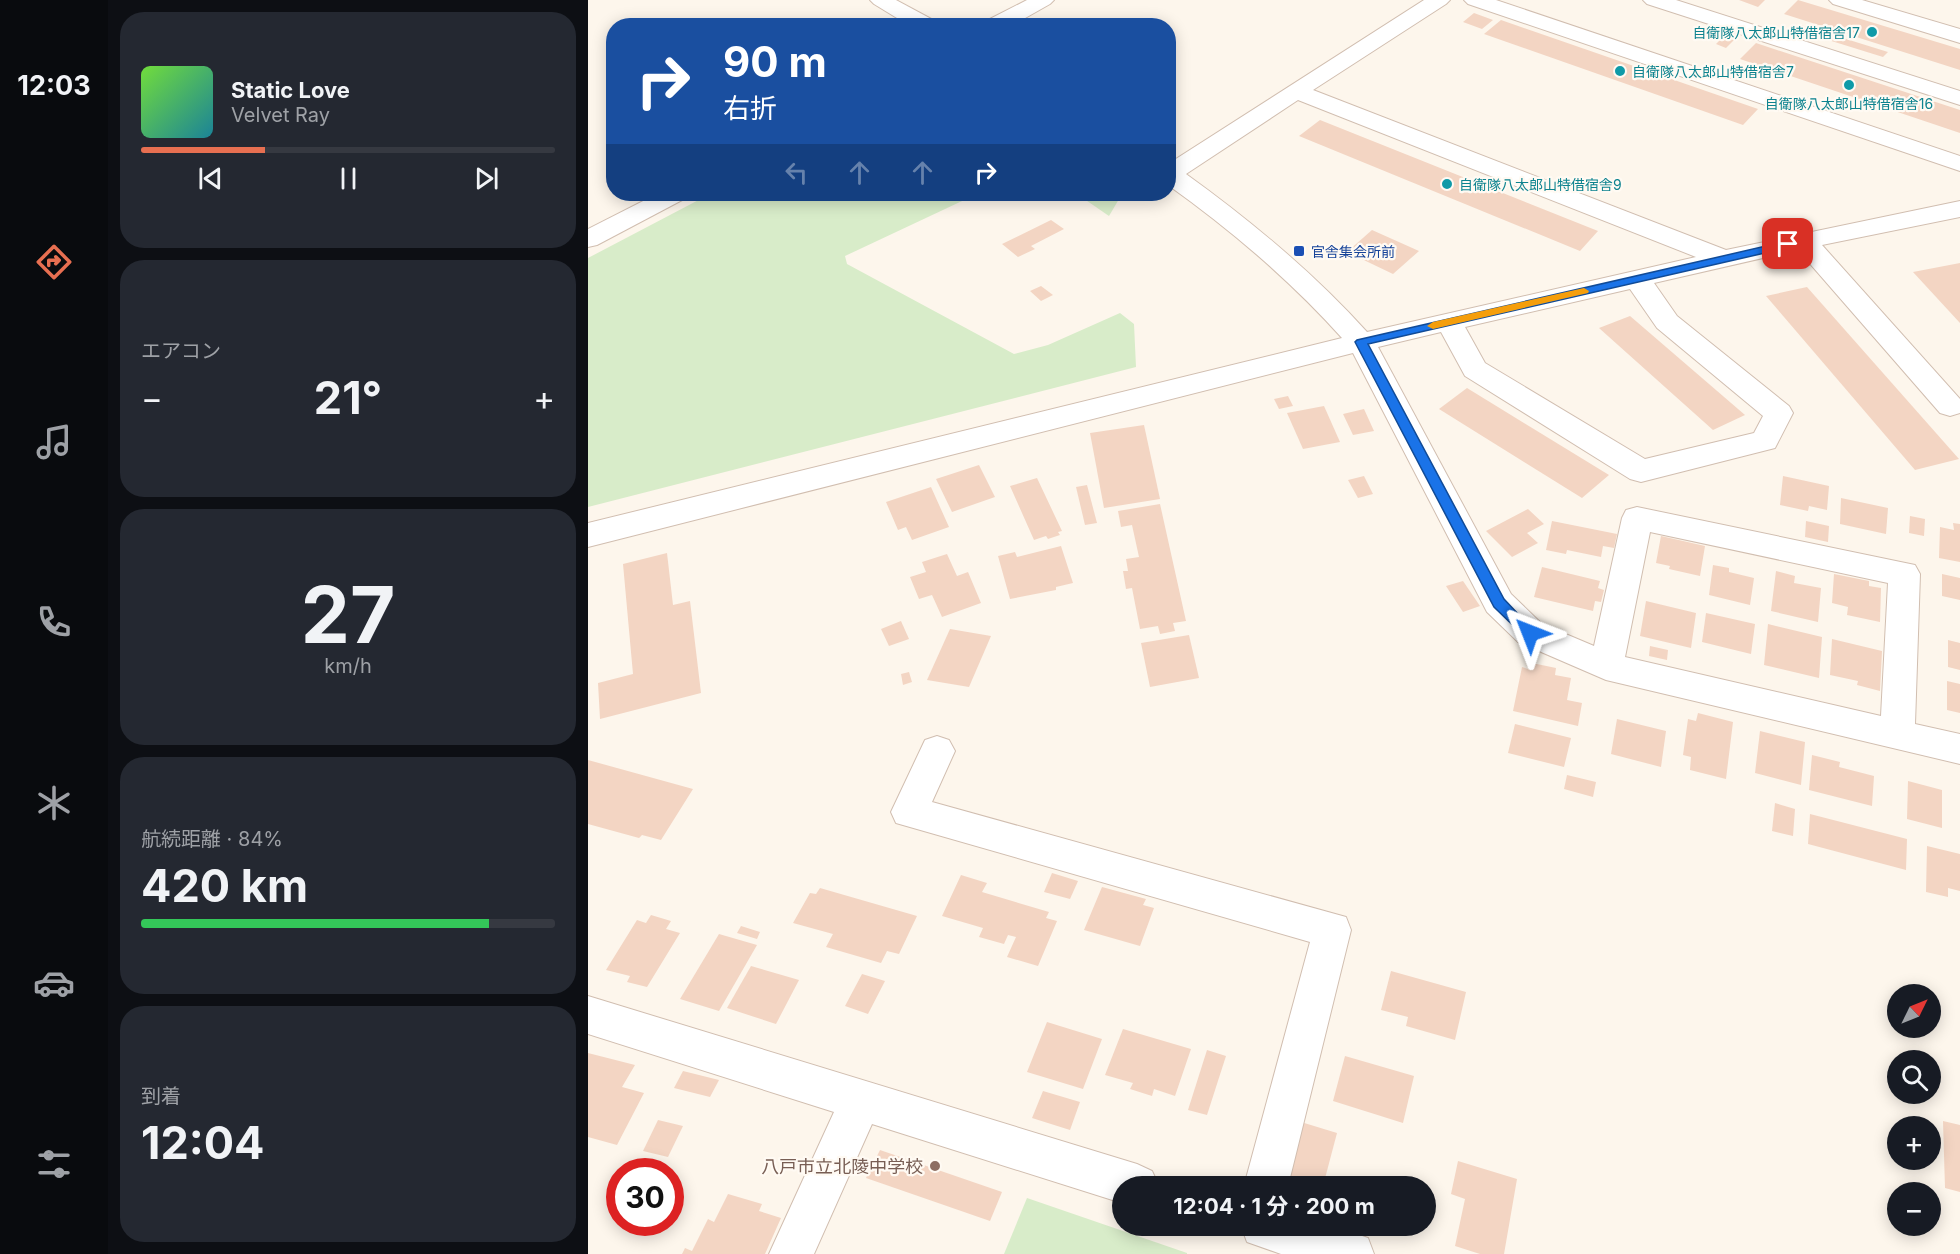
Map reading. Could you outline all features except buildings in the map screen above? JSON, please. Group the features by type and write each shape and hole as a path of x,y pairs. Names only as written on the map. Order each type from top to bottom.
{"street":[{"path":"881,0 913,18"},
{"path":"1009,18 1043,0"},
{"path":"1176,170 1298,92 1369,42 1439,0"},
{"path":"1475,0 1960,164"},
{"path":"1654,0 1960,98"},
{"path":"1840,0 1960,36"},
{"path":"1298,92 1725,259"},
{"path":"1176,179 1220,211 1293,271 1333,309 1361,342 1499,603 1530,633 1606,666 1960,749"},
{"path":"588,239 661,201"},
{"path":"588,535 1361,342 1804,241 1960,209"},
{"path":"1804,241 1950,406"},
{"path":"1449,322 1475,369 1641,471 1765,441 1779,413 1667,322 1637,279"},
{"path":"1606,666 1637,518 1904,574 1897,736"},
{"path":"937,751 909,812 1332,930 1269,1176"},
{"path":"588,1015 1112,1178"},
{"path":"791,1254 861,1101"},
{"path":"1295,1236 1352,1254"}],"green space":[{"path":"697,201 962,201 845,256 847,264 1014,354 1048,345 1120,313 1134,324 1136,367 588,507 588,258"},
{"path":"1087,201 1118,201 1109,216"},
{"path":"1027,1198 1112,1227 1112,1236 1138,1236 1187,1253 1187,1254 1004,1254"}],"slow traffic":[{"path":"1433,326 1584,291"}],"place":[{"name":"自衛隊八太郎山特借宿舎17","path":"1872,32"},
{"name":"自衛隊八太郎山特借宿舎7","path":"1620,71"},
{"name":"自衛隊八太郎山特借宿舎16","path":"1849,85"},
{"name":"自衛隊八太郎山特借宿舎9","path":"1447,184"},
{"name":"官舎集会所前","path":"1299,251"},
{"name":"八戸市立北陵中学校","path":"935,1166"}],"route":[{"path":"1530,633 1499,603 1361,342 1788,244"}]}
